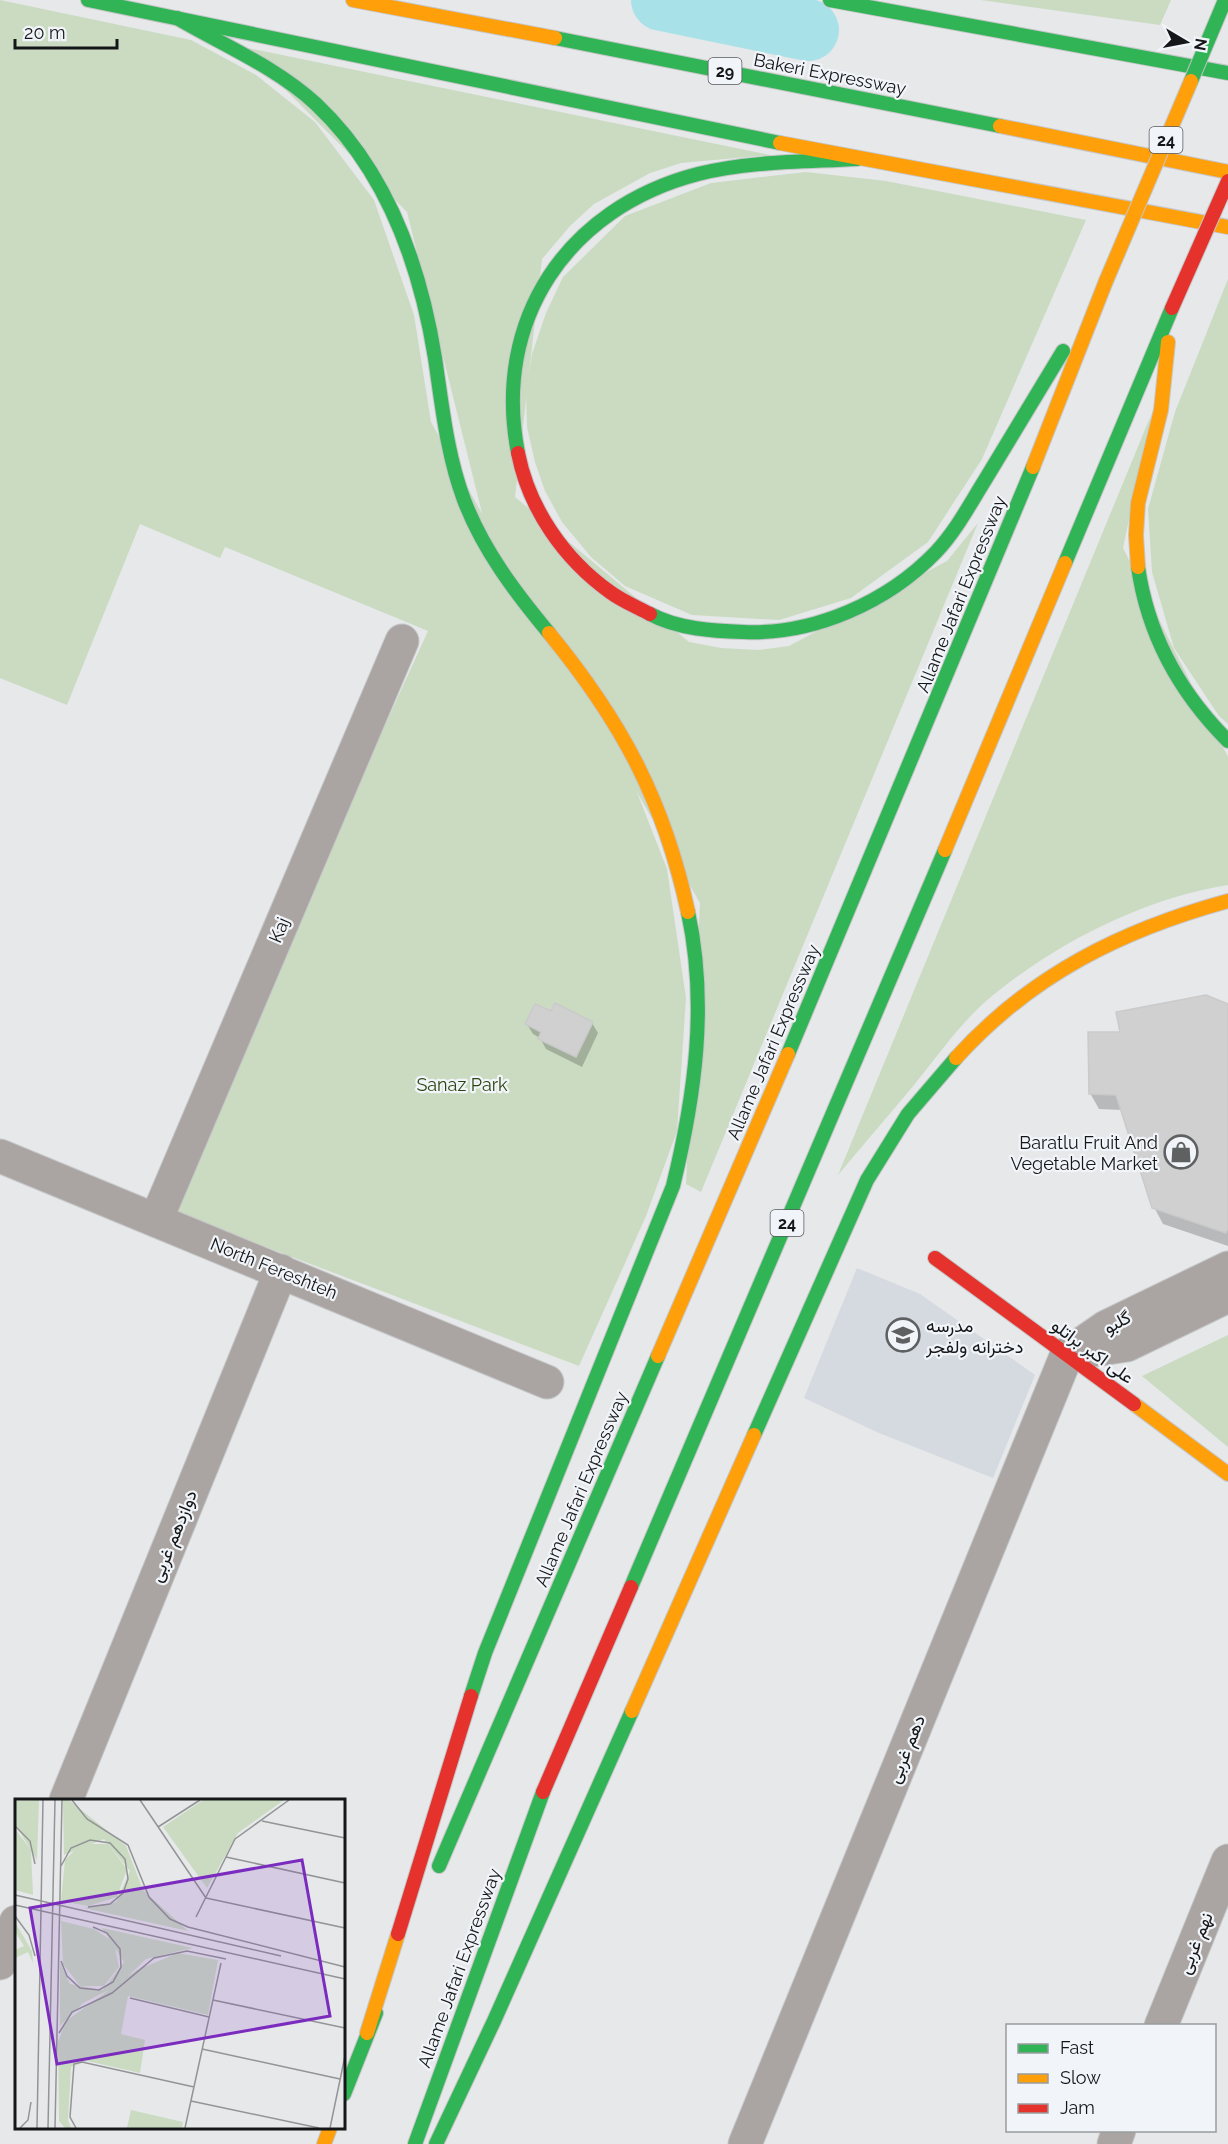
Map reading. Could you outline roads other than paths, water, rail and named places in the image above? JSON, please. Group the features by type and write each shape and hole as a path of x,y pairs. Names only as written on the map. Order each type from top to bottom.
{"main road":[{"path":"88,0 857,159 1228,227"},
{"name":"Bakeri Expressway","path":"353,0 685,63 1228,172"},
{"path":"830,0 1228,73"},
{"name":"Allame Jafari Expressway","path":"432,1881 830,955 1058,405 1106,280 1225,0"},
{"path":"177,18 275,75 315,103 348,142 377,183 415,267 428,315 457,477 470,516 487,552 594,690 623,734 650,783 682,879 693,938 698,983 699,1047 688,1140 673,1186 485,1653 367,2033"},
{"path":"857,159 739,168 697,175 654,192 617,210 583,236 550,272 531,306 518,347 512,381 511,416 515,452 523,482 551,532 570,557 616,598 690,630 737,635 794,631 850,611 907,577 932,557 954,529 1106,280"},
{"name":"Allame Jafari Expressway","path":"415,2144 536,1808 813,1163 1172,308 1228,181"},
{"path":"1172,308 1160,417 1138,503 1136,528 1139,568 1148,617 1160,647 1190,700 1228,741"},
{"path":"436,2144 504,1999 867,1180 902,1124 954,1058 993,1020 1033,989 1096,949 1153,923 1228,901"},
{"name":"علی اکبر براتلو","path":"934,1258 1228,1474"},
{"path":"345,2091 367,2033 423,1903"},
{"path":"324,2144 329,2129"}],"street":[{"name":"Kaj","path":"156,1220 402,641"},
{"name":"North Fereshteh","path":"0,1156 547,1382"},
{"name":"گلبو","path":"1067,1354 1106,1327 1228,1268"},
{"name":"دوازدهم غربی","path":"66,1799 281,1271"},
{"name":"گلبو","path":"1067,1354 1127,1345 1228,1296"},
{"name":"دهم غربی","path":"745,2144 1067,1354"},
{"name":"نهم غربی","path":"1161,2024 1228,1861"},
{"path":"0,1963 15,1925"}],"waterway":[{"path":"662,0 808,30"}],"place":[{"name":"Baratlu Fruit And Vegetable Market","path":"1181,1152"},
{"name":"مدرسه دخترانه ولفجر","path":"903,1335"}],"park label":[{"name":"Sanaz Park","path":"462,1084"}]}
